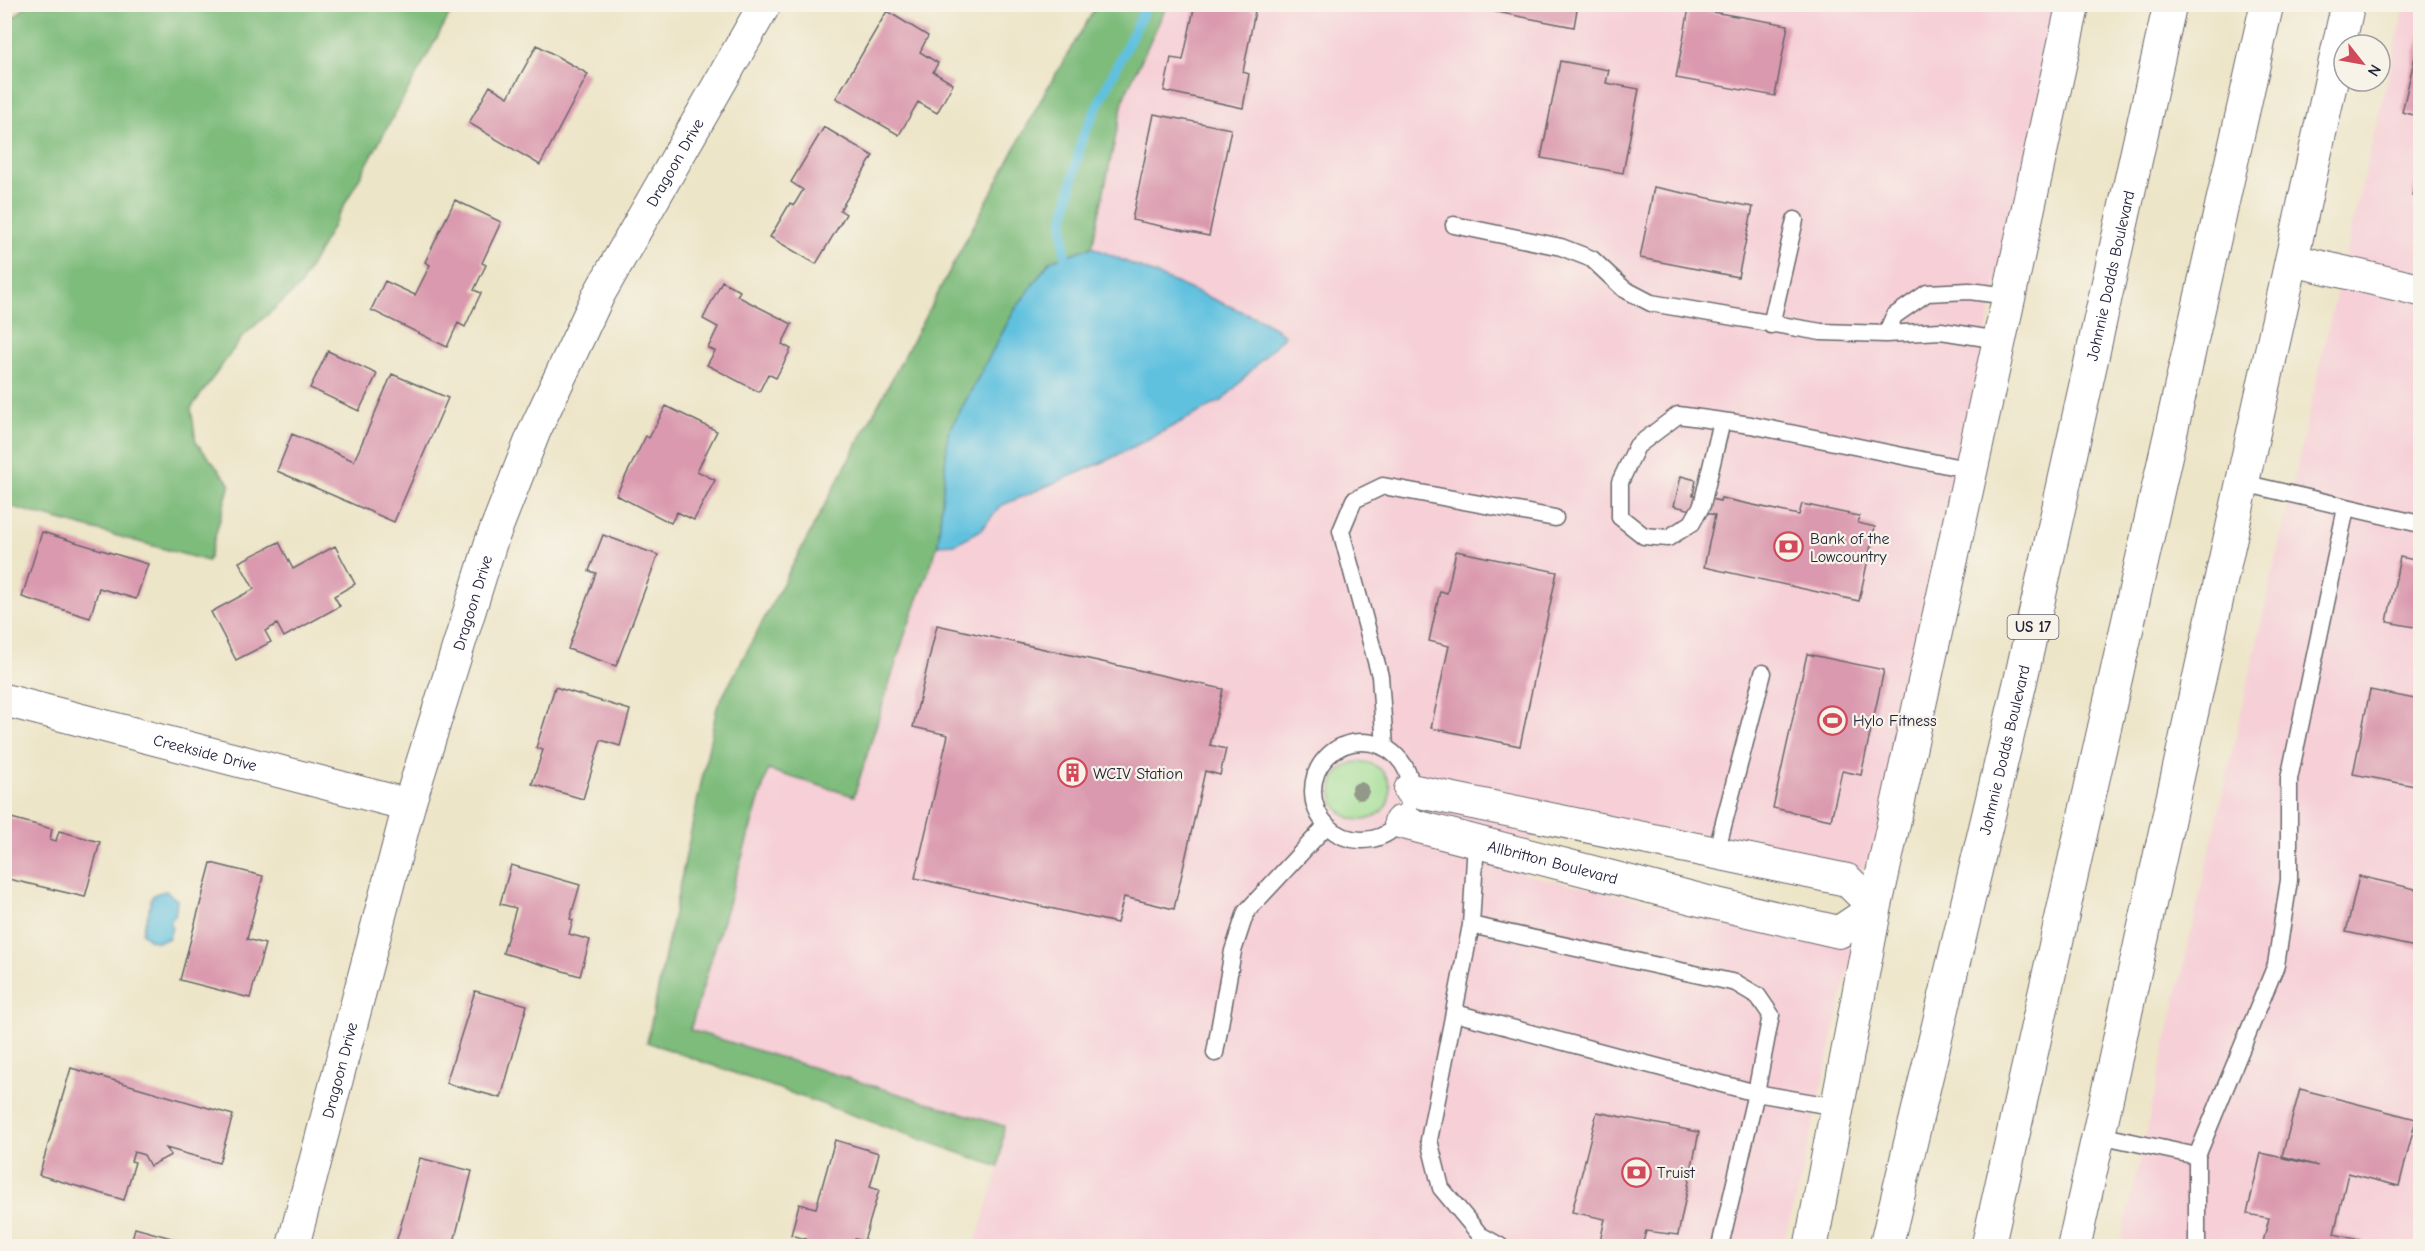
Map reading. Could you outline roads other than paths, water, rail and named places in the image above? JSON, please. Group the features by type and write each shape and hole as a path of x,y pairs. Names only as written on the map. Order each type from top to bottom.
{"main road":[{"path":"1811,1246 1875,908 2073,4"},
{"name":"Johnnie Dodds Boulevard","path":"1886,1246 2020,683 2170,4"},
{"path":"1988,1246 2268,4"},
{"path":"2074,1246 2348,4"}],"street":[{"name":"Dragoon Drive","path":"293,1246 409,805 491,542 535,430 599,294 765,4"},
{"path":"2292,260 2421,290"},
{"name":"Creekside Drive","path":"4,700 409,805"},
{"path":"1410,790 1847,880 1875,908"},
{"name":"Allbritton Boulevard","path":"1401,822 1704,901 1839,932 1875,908"},
{"path":"1704,901 1716,853"}],"lane":[{"path":"1771,325 1795,220"},
{"path":"1454,225 1561,247 1592,259 1624,289 1651,303 1821,332 1886,334 1941,331 1999,340"},
{"path":"1886,334 1894,316 1927,293 1970,291 2008,296"},
{"path":"1722,421 1702,505 1692,523 1668,538 1644,536 1620,517 1620,482 1637,446 1678,415 1722,421 1751,425 1971,470"},
{"path":"2243,483 2421,524"},
{"path":"1385,747 1380,676 1341,531 1354,500 1383,486 1555,518"},
{"path":"2197,1246 2197,1156 2276,965 2289,880 2289,779 2346,508"},
{"path":"1716,853 1763,673"},
{"path":"1362,741 1385,747 1403,762 1411,782 1410,790 1410,803 1401,822 1384,835 1364,841 1344,838 1326,826 1315,808 1313,785 1321,762 1339,747 1362,741"},
{"path":"1215,1053 1233,951 1246,912 1326,826"},
{"path":"1476,842 1471,926 1429,1140 1441,1188 1480,1236 1500,1246"},
{"path":"1471,926 1736,983 1758,996 1771,1015 1756,1094 1720,1246"},
{"path":"1455,1013 1756,1094 1837,1107"},
{"path":"2099,1135 2197,1156"}],"water":[{"path":"1092,247 1264,321 1285,335 1223,400 1108,460 1000,506 981,530 955,544 938,545 948,434 1014,311 1050,261"},
{"path":"166,891 177,900 175,916 170,920 172,927 169,938 154,941 142,933 143,927 153,896"}],"waterway":[{"path":"1065,256 1063,223 1082,138 1147,4"}],"place":[{"name":"Bank of the Lowcountry","path":"1789,547"},
{"name":"Hylo Fitness","path":"1832,720"},
{"name":"WCIV Station","path":"1072,773"},
{"name":"Truist","path":"1636,1172"}]}
